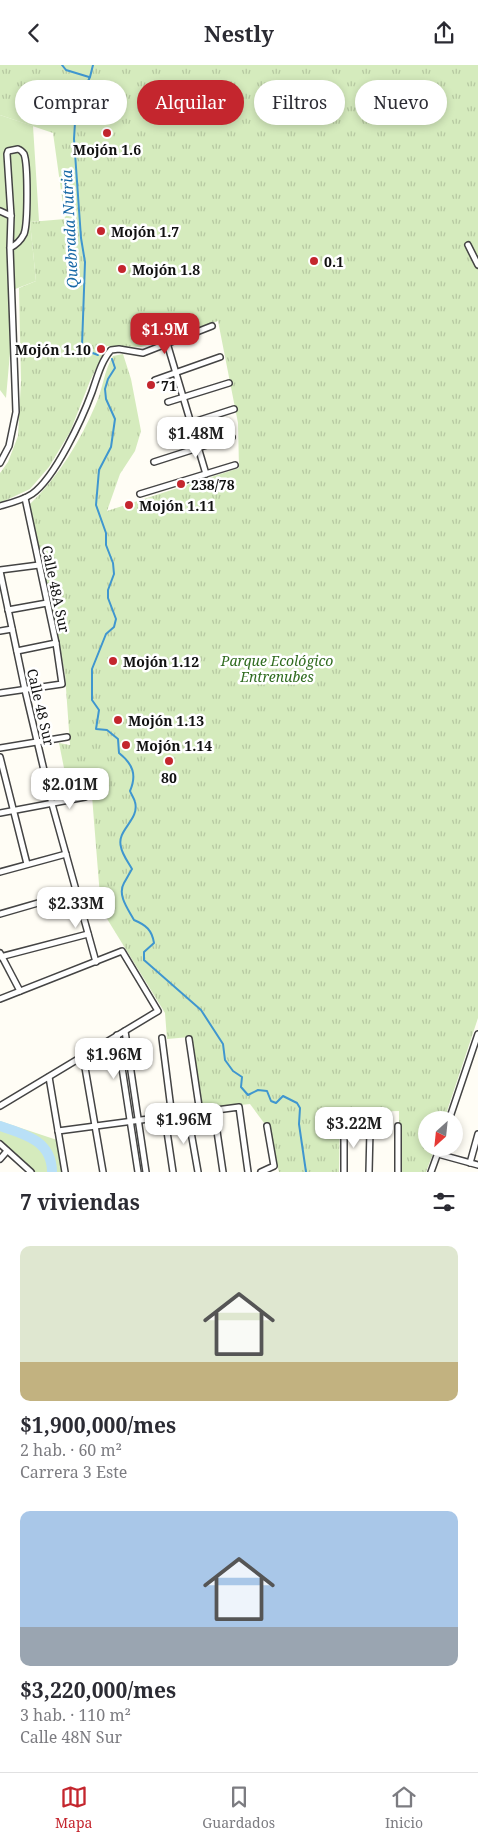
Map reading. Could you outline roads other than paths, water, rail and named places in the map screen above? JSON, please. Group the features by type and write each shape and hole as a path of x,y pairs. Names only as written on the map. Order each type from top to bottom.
{"street":[{"path":"0,463 9,446 16,412 10,247 11,216 7,154 8,151 18,149 23,153 27,185 25,229 19,241 10,247"},
{"path":"0,211 11,216"},
{"path":"468,245 478,265"},
{"path":"0,506 34,493 46,480 82,418 104,359 111,350 124,349 140,353 212,326"},
{"path":"167,343 206,474"},
{"path":"156,380 220,357"},
{"path":"168,403 230,383"},
{"path":"172,429 234,409"},
{"path":"154,462 232,437"},
{"path":"140,494 235,465"},
{"name":"Calle 48A Sur","path":"25,498 56,643 62,684 25,690"},
{"path":"0,571 40,565"},
{"name":"Calle 48 Sur","path":"0,571 2,589 52,804 96,961"},
{"path":"8,610 47,603"},
{"path":"0,631 12,629"},
{"path":"17,651 56,643"},
{"path":"0,693 25,690"},
{"path":"0,748 67,737"},
{"path":"0,757 28,864"},
{"path":"0,813 85,797"},
{"path":"0,872 66,854"},
{"path":"0,914 76,892"},
{"path":"20,991 1,956 88,934"},
{"path":"0,999 122,951 158,1011 0,1106"},
{"path":"125,1031 146,1172"},
{"path":"452,1111 478,1034"},
{"path":"118,1035 138,1172"},
{"path":"162,1038 172,1117"},
{"path":"189,1039 200,1113"},
{"path":"472,1052 478,1054"},
{"path":"82,1056 103,1172"},
{"path":"49,1077 65,1172"},
{"path":"58,1131 239,1107 248,1172"},
{"path":"214,1111 223,1172"},
{"path":"188,1115 198,1172"},
{"path":"165,1118 173,1172"},
{"path":"261,1172 274,1166 266,1126"},
{"path":"398,1126 398,1172"},
{"path":"344,1127 344,1172"},
{"path":"369,1172 370,1129"},
{"path":"470,1163 478,1134"},
{"path":"0,1144 31,1172"},
{"path":"0,1159 7,1151"},
{"path":"430,1172 437,1156"},
{"path":"445,1156 478,1165"}],"waterway":[{"path":"62,65 66,70 89,77"},
{"name":"Quebrada Nutria","path":"93,65 90,77 76,106 74,139 81,238 85,262 82,346 98,355"},
{"name":"Quebrada Nutria","path":"112,359 115,368 108,379 105,389 106,399 115,419 111,447 99,470 96,505 106,533 106,545 113,563 114,574 108,590 108,598 116,619 114,627 106,634 92,669 92,700 99,710 96,729 107,730 118,739 119,753 128,761 133,775 130,791 136,808 120,841 123,852 132,869 122,888 123,897 126,907 134,920 142,924 152,935 154,943 144,952 144,960 201,1010 223,1044 225,1060 233,1071 242,1077 241,1087 248,1095 258,1090 267,1091 271,1101 276,1103 283,1096 297,1103 300,1108 299,1124 306,1172"},
{"path":"0,1126 19,1132 42,1146 51,1161 52,1172"}],"place":[{"name":"Mojón 1.6","path":"107,133"},
{"name":"Mojón 1.7","path":"101,231"},
{"name":"0.1","path":"314,261"},
{"name":"Mojón 1.8","path":"122,269"},
{"name":"Mojón 1.10","path":"101,349"},
{"name":"71","path":"151,385"},
{"name":"238/78","path":"181,484"},
{"name":"Mojón 1.11","path":"129,505"},
{"name":"Mojón 1.12","path":"113,661"},
{"name":"Mojón 1.13","path":"118,720"},
{"name":"Mojón 1.14","path":"126,745"},
{"name":"80","path":"169,761"}],"park label":[{"name":"Parque Ecológico Entrenubes","path":"277,668"}]}
